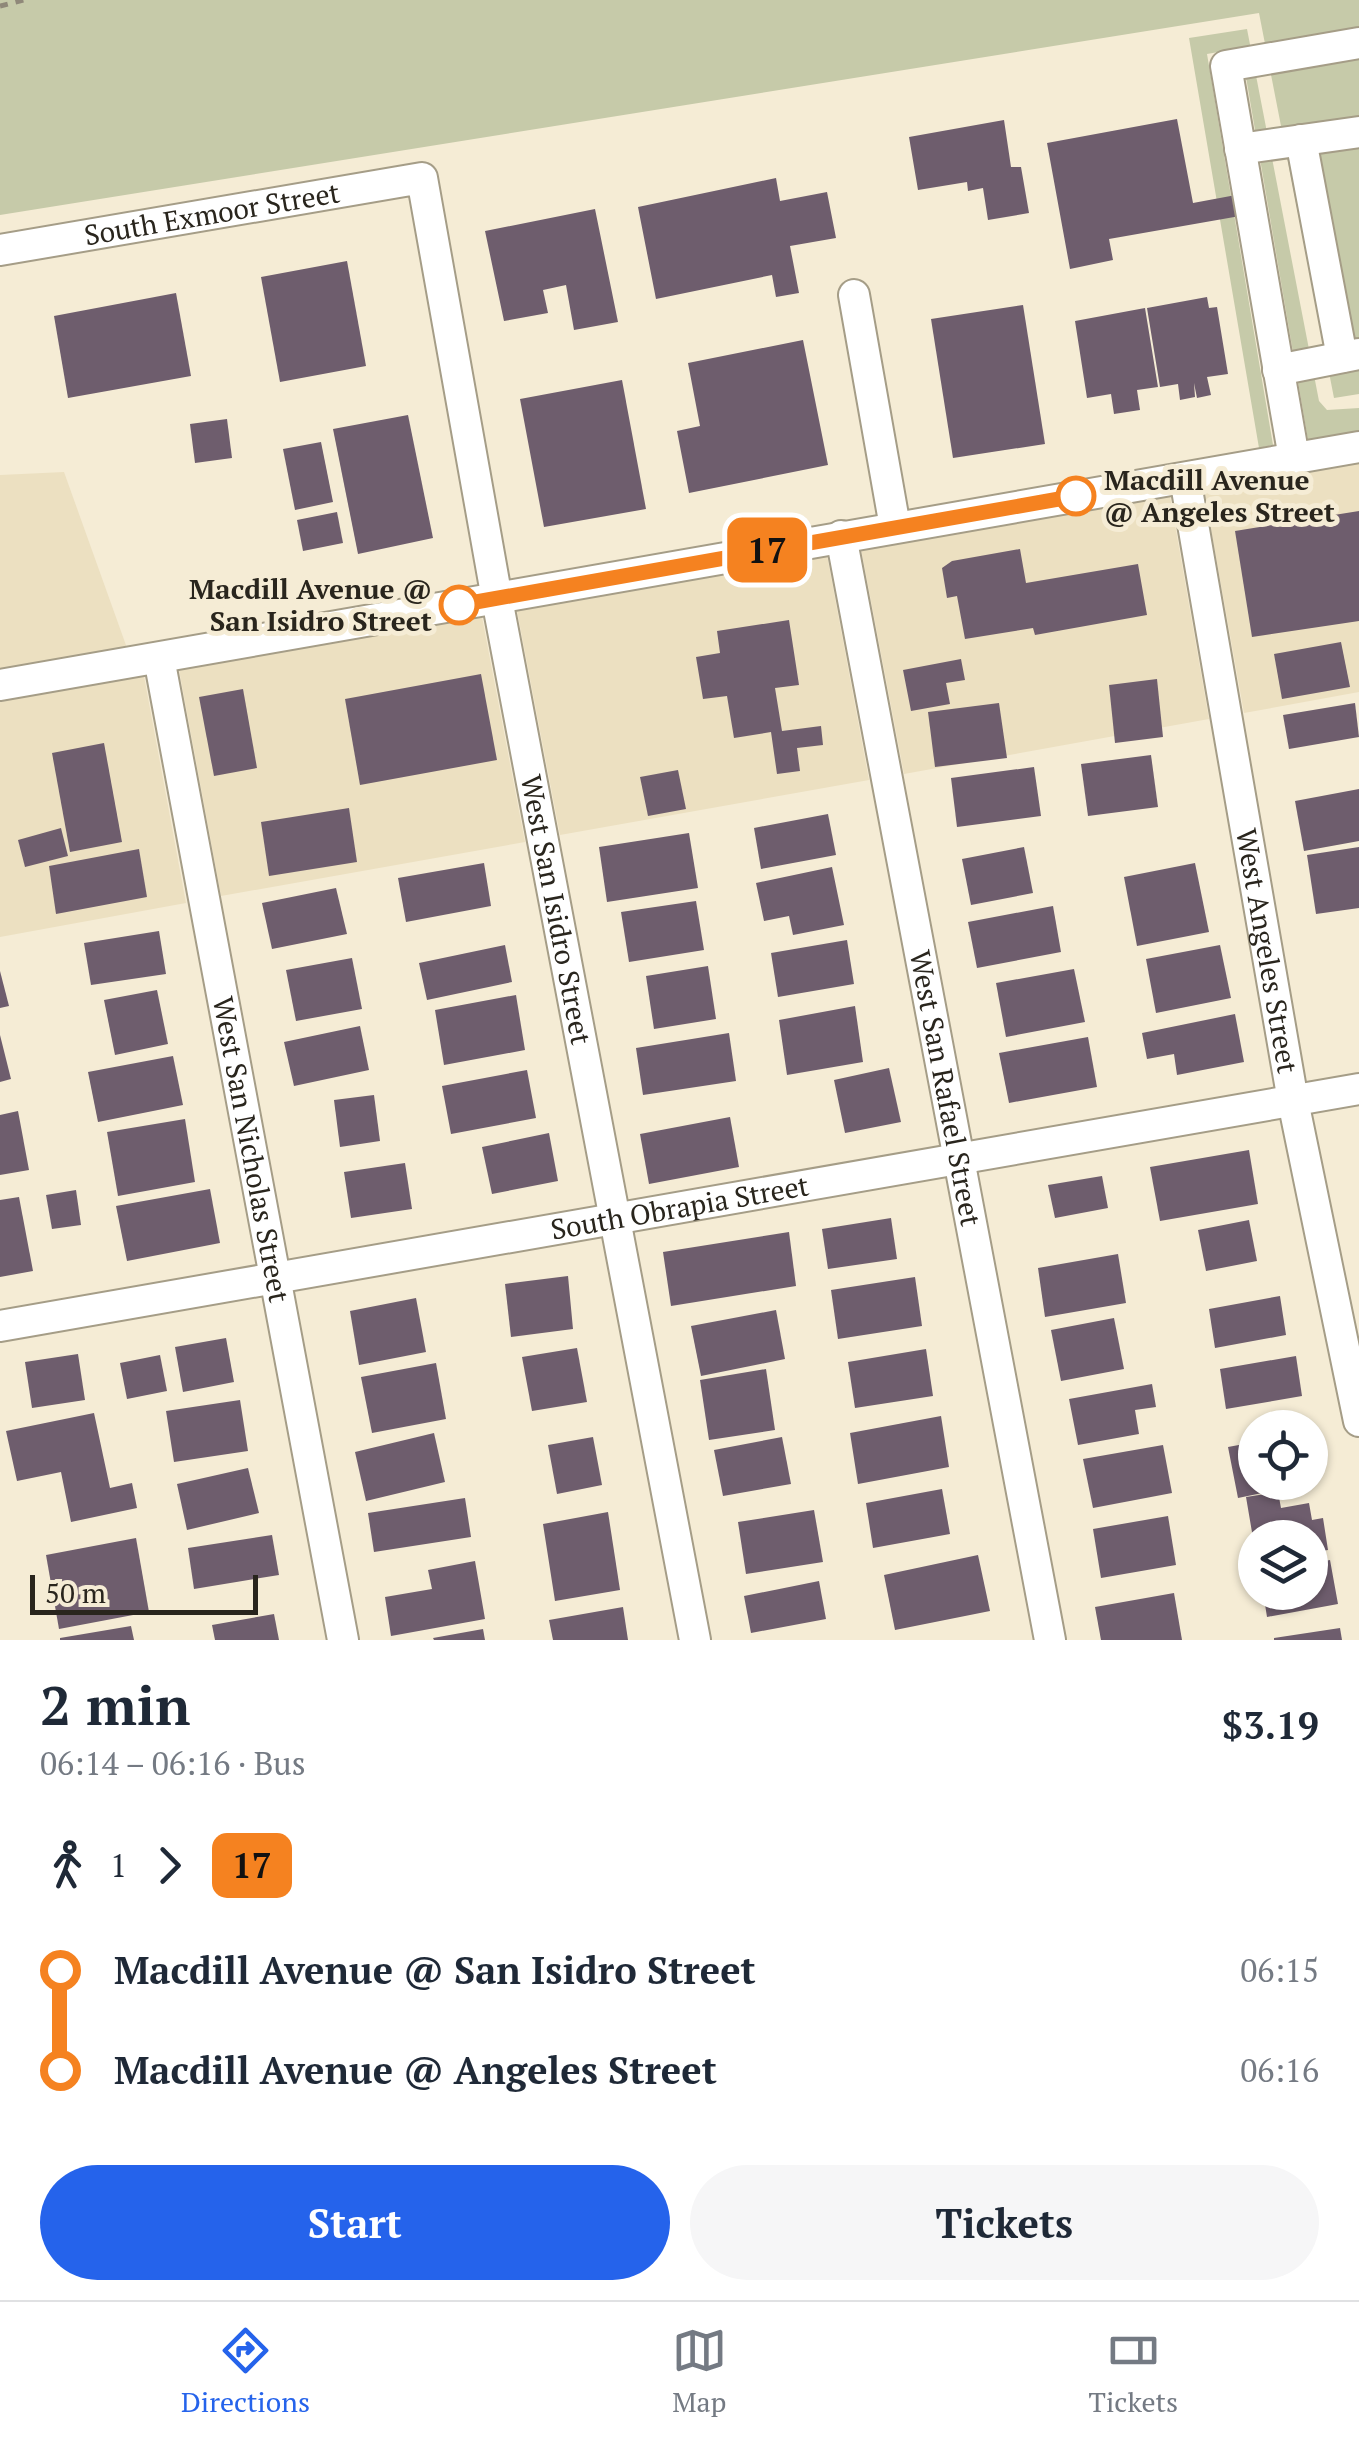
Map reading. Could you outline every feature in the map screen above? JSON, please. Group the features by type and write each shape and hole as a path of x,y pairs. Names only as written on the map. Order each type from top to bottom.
{"street":[{"path":"1294,458 1226,66 1359,43"},
{"path":"1240,149 1359,132"},
{"path":"1278,370 1350,355 1301,140"},
{"name":"South Exmoor Street","path":"0,250 422,178"},
{"name":"West San Isidro Street","path":"422,178 496,599 695,1640"},
{"path":"854,296 895,527"},
{"path":"0,686 1359,447"},
{"name":"West Angeles Street","path":"1184,478 1293,1101 1359,1421"},
{"name":"West San Rafael Street","path":"841,536 1050,1640"},
{"name":"West San Nicholas Street","path":"159,658 343,1640"},
{"name":"South Obrapia Street","path":"0,1326 1359,1089"}],"path":[{"path":"0,6 24,0"}],"shaded area":[{"path":"1359,463 1359,692 1244,713 1204,490"},
{"path":"64,472 127,648 0,670 0,475"},
{"path":"1170,496 1209,719 904,774 861,549"},
{"path":"827,555 869,780 560,835 517,611"},
{"path":"482,617 525,842 221,896 179,670"},
{"path":"144,676 186,903 0,937 0,701"}],"green space":[{"path":"0,0 1359,0 1359,394 1334,398 1259,13 0,215"},
{"path":"1247,29 1319,401 1327,410 1359,408 1359,431 1308,440 1241,48 1207,54 1273,445 1259,448 1189,38"}],"building":[{"path":"1177,119 1193,203 1236,195 1240,216 1109,239 1113,260 1070,269 1047,143"},
{"path":"1004,120 1011,167 1021,167 1029,213 988,220 983,188 968,191 967,182 918,190 909,137"},
{"path":"776,178 780,201 827,192 836,238 790,246 799,293 776,297 772,275 656,299 638,207"},
{"path":"595,209 618,322 574,330 566,285 543,290 548,313 504,321 485,231"},
{"path":"347,261 366,366 280,382 261,277"},
{"path":"176,293 191,376 68,398 54,316"},
{"path":"1207,297 1209,308 1217,307 1228,374 1207,377 1211,395 1197,398 1194,383 1195,397 1180,400 1178,384 1160,387 1147,308"},
{"path":"1023,305 1045,444 953,458 931,319"},
{"path":"1145,308 1158,387 1137,390 1140,410 1114,414 1111,394 1087,398 1075,321"},
{"path":"803,340 828,465 689,493 677,431 700,426 688,363"},
{"path":"622,380 646,509 544,527 520,399"},
{"path":"408,415 433,538 358,554 333,429"},
{"path":"227,419 232,458 195,463 190,424"},
{"path":"321,442 333,502 295,510 283,449"},
{"path":"1359,511 1359,621 1252,637 1235,531"},
{"path":"337,512 343,543 303,551 297,520"},
{"path":"1020,549 1026,583 1138,564 1147,615 1035,635 1033,628 965,639 957,596 947,598 942,568 952,561"},
{"path":"789,620 799,685 775,688 782,731 821,726 823,745 797,748 800,771 777,774 771,732 734,738 727,696 703,699 696,657 720,653 717,631"},
{"path":"1341,642 1350,687 1282,699 1274,654"},
{"path":"961,659 965,680 946,683 950,704 911,711 903,670"},
{"path":"481,674 497,760 360,785 345,699"},
{"path":"1157,679 1163,737 1115,743 1109,685"},
{"path":"243,689 257,768 214,776 199,697"},
{"path":"999,703 1007,758 935,767 928,712"},
{"path":"1355,703 1359,737 1289,749 1283,715"},
{"path":"104,743 122,842 70,852 52,753"},
{"path":"1151,755 1158,807 1088,816 1081,764"},
{"path":"1034,767 1041,816 957,827 951,778"},
{"path":"678,770 686,809 648,816 640,777"},
{"path":"1359,789 1359,841 1304,851 1295,801"},
{"path":"349,808 357,862 269,876 261,822"},
{"path":"828,814 836,855 761,869 754,828"},
{"path":"61,828 68,856 25,867 18,840"},
{"path":"689,833 698,888 607,902 599,847"},
{"path":"1024,847 1033,893 971,905 962,859"},
{"path":"1359,847 1359,908 1316,914 1307,855"},
{"path":"139,849 147,897 56,914 49,866"},
{"path":"484,863 491,906 406,922 398,878"},
{"path":"1195,863 1209,932 1137,946 1124,877"},
{"path":"832,867 844,925 793,935 789,916 764,921 756,883"},
{"path":"336,888 347,934 272,949 262,903"},
{"path":"696,901 704,950 629,962 621,912"},
{"path":"1053,906 1061,952 977,968 968,922"},
{"path":"159,931 166,974 91,985 84,943"},
{"path":"847,940 854,984 778,997 771,953"},
{"path":"505,945 512,982 427,1000 419,963"},
{"path":"1220,945 1231,998 1156,1013 1146,959"},
{"path":"352,958 362,1009 296,1021 286,970"},
{"path":"708,966 716,1019 654,1029 646,976"},
{"path":"1074,969 1085,1022 1006,1037 996,983"},
{"path":"0,971 9,1006 0,1008"},
{"path":"157,990 168,1044 115,1055 104,1000"},
{"path":"516,995 525,1050 444,1065 435,1010"},
{"path":"855,1006 863,1062 787,1075 779,1020"},
{"path":"1235,1014 1244,1062 1177,1075 1174,1054 1147,1059 1142,1033"},
{"path":"360,1026 369,1070 294,1086 284,1042"},
{"path":"729,1033 736,1081 643,1095 636,1048"},
{"path":"0,1035 11,1079 0,1082"},
{"path":"1088,1037 1097,1087 1009,1103 999,1053"},
{"path":"173,1056 183,1105 98,1122 88,1072"},
{"path":"889,1068 901,1122 845,1133 834,1080"},
{"path":"527,1070 536,1118 451,1134 442,1086"},
{"path":"374,1095 380,1141 340,1147 334,1100"},
{"path":"18,1111 29,1170 0,1175 0,1115"},
{"path":"730,1117 739,1167 649,1184 640,1134"},
{"path":"185,1119 195,1182 118,1196 107,1132"},
{"path":"549,1133 558,1181 492,1194 482,1147"},
{"path":"1249,1150 1258,1204 1160,1221 1150,1167"},
{"path":"405,1163 412,1209 351,1218 344,1172"},
{"path":"1102,1176 1108,1208 1055,1218 1048,1185"},
{"path":"210,1189 220,1243 127,1261 116,1206"},
{"path":"76,1190 81,1225 52,1229 46,1195"},
{"path":"19,1197 33,1271 0,1277 0,1200"},
{"path":"891,1218 897,1259 828,1269 822,1229"},
{"path":"1249,1220 1257,1261 1206,1271 1198,1230"},
{"path":"789,1232 796,1286 671,1306 663,1252"},
{"path":"1118,1254 1126,1303 1045,1317 1038,1268"},
{"path":"568,1276 573,1329 511,1337 505,1284"},
{"path":"915,1277 922,1326 838,1339 831,1290"},
{"path":"1280,1296 1286,1335 1215,1348 1209,1309"},
{"path":"416,1298 426,1352 359,1365 350,1311"},
{"path":"776,1310 785,1359 701,1376 691,1326"},
{"path":"1114,1318 1124,1369 1061,1381 1051,1330"},
{"path":"226,1338 234,1382 183,1392 175,1347"},
{"path":"577,1348 587,1402 532,1411 522,1357"},
{"path":"926,1349 933,1396 855,1408 848,1362"},
{"path":"78,1354 85,1400 32,1408 25,1362"},
{"path":"160,1355 167,1391 127,1399 120,1363"},
{"path":"1296,1356 1302,1396 1226,1409 1220,1369"},
{"path":"436,1363 446,1419 372,1433 361,1377"},
{"path":"766,1369 775,1430 709,1440 700,1380"},
{"path":"1152,1384 1156,1407 1135,1410 1139,1434 1078,1445 1069,1399"},
{"path":"240,1400 248,1451 174,1462 166,1411"},
{"path":"94,1413 110,1488 132,1483 137,1508 71,1522 61,1472 17,1481 6,1431"},
{"path":"941,1416 949,1467 858,1484 850,1433"},
{"path":"434,1433 445,1482 366,1501 355,1452"},
{"path":"593,1437 602,1485 557,1494 548,1445"},
{"path":"782,1437 791,1484 723,1496 714,1450"},
{"path":"1163,1445 1172,1493 1093,1508 1083,1459"},
{"path":"1238,1445 1238,1498 1228,1447"},
{"path":"248,1468 259,1513 187,1530 177,1484"},
{"path":"942,1489 950,1534 873,1548 866,1503"},
{"path":"465,1498 471,1537 374,1552 368,1513"},
{"path":"1247,1500 1280,1500 1281,1508 1309,1503 1312,1520 1250,1520"},
{"path":"814,1510 823,1562 746,1574 738,1522"},
{"path":"608,1512 620,1590 555,1601 543,1524"},
{"path":"1168,1516 1176,1565 1101,1578 1093,1529"},
{"path":"272,1535 279,1575 194,1589 188,1548"},
{"path":"136,1538 149,1612 59,1629 46,1555"},
{"path":"978,1555 990,1611 895,1630 884,1575"},
{"path":"1328,1560 1338,1604 1328,1606"},
{"path":"475,1561 485,1619 391,1636 385,1597 432,1589 428,1570"},
{"path":"819,1581 826,1619 751,1633 744,1596"},
{"path":"1174,1593 1182,1640 1101,1640 1095,1607"},
{"path":"623,1607 628,1640 553,1640 549,1620"},
{"path":"1266,1610 1305,1610 1267,1617"},
{"path":"274,1614 279,1640 215,1640 212,1625"},
{"path":"131,1626 134,1640 60,1640 60,1638"},
{"path":"1340,1628 1342,1640 1274,1640 1274,1638"},
{"path":"483,1629 485,1640 433,1638"}],"bus line":[{"name":"17","path":"459,605 1076,496"}],"place":[{"name":"Macdill Avenue @ Angeles Street","path":"1076,496"},
{"name":"Macdill Avenue @ San Isidro Street","path":"459,605"}]}
